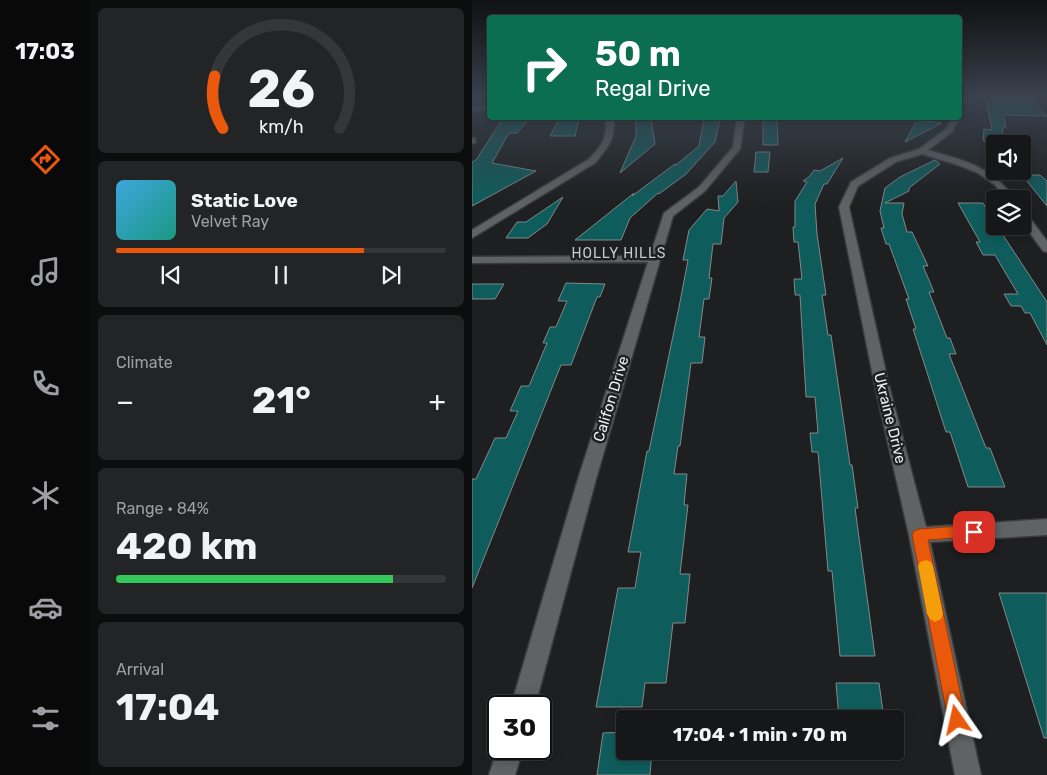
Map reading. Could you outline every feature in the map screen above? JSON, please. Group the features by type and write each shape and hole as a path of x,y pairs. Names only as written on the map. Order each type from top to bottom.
{"street":[{"path":"472,235 592,161 606,146 609,133"},
{"name":"Califon Drive","path":"526,695 587,479 668,215 702,188 737,146 739,133"},
{"name":"Ukraine Drive","path":"945,133 922,150 893,160 854,184 844,207 882,386 919,535 968,775"},
{"path":"922,150 954,160 974,169 998,183 1003,190"},
{"path":"1031,228 1046,249"},
{"path":"472,260 653,259"},
{"path":"919,535 1046,527"},
{"path":"502,775 507,760"}],"building":[{"path":"493,133 509,133 492,163 536,171 472,206 472,162 476,160"},
{"path":"552,133 576,133 575,136 550,136"},
{"path":"636,133 653,133 655,144 620,173"},
{"path":"701,133 717,133 715,142 686,174 658,193 630,218 621,240 575,240 634,193 632,196 699,146"},
{"path":"763,133 778,133 778,145 763,145"},
{"path":"910,133 922,133 905,142"},
{"path":"984,133 1002,133 1002,135 986,135 986,143 983,140"},
{"path":"756,152 770,152 768,172 754,172"},
{"path":"843,158 827,184 824,184 815,204 817,234 826,295 822,295 828,335 831,335 850,465 852,465 858,508 855,508 875,656 840,656 832,571 828,571 818,452 812,452 810,433 818,433 815,397 806,397 800,295 795,295 794,279 802,279 798,242 794,242 795,201 807,182 803,181 814,170 820,171"},
{"path":"935,160 940,164 909,188 909,191 885,203 904,203 902,214 907,232 912,232 928,266 923,266 934,292 929,292 947,338 950,338 956,354 949,354 986,448 990,448 1005,487 968,487 950,432 946,432 913,329 916,329 906,299 909,299 889,244 886,244 881,228 884,228 880,211 885,188 900,177"},
{"path":"1031,175 1040,175 1047,181 1047,206 1026,180 1031,180"},
{"path":"736,181 738,202 724,218 721,244 713,244 709,278 712,278 709,299 704,299 699,337 705,337 702,363 691,363 680,446 678,446 674,474 687,474 684,505 688,505 680,574 690,574 685,623 673,623 666,683 645,683 642,707 596,707 618,588 635,588 641,552 628,552 647,451 649,451 688,260 683,260 689,230 707,209 719,211 718,196 723,196"},
{"path":"563,197 547,224 528,238 506,238 517,222 526,222"},
{"path":"958,203 983,203 986,208 986,235 1003,235 1047,302 1047,345 1030,313 1025,313 1021,306 1011,306 1004,294 1018,294 995,255 983,255 976,242 980,242"},
{"path":"566,283 605,284 600,297 597,297 571,365 561,365 472,588 472,479 476,479 495,438 506,438 518,411 510,411 521,386 529,386 547,343 543,343 550,327 556,327 567,301 558,301"},
{"path":"472,284 504,284 495,299 472,299"},
{"path":"999,593 1047,593 1047,738 1044,738"},
{"path":"836,683 879,683 883,710 838,710"},
{"path":"616,732 616,760 651,760 650,775 597,775 603,733"}],"slow traffic":[{"path":"926,566 935,614"}],"district":[{"name":"HOLLY HILLS","path":"619,253"}],"route":[{"path":"957,720 919,535 974,532"}]}
